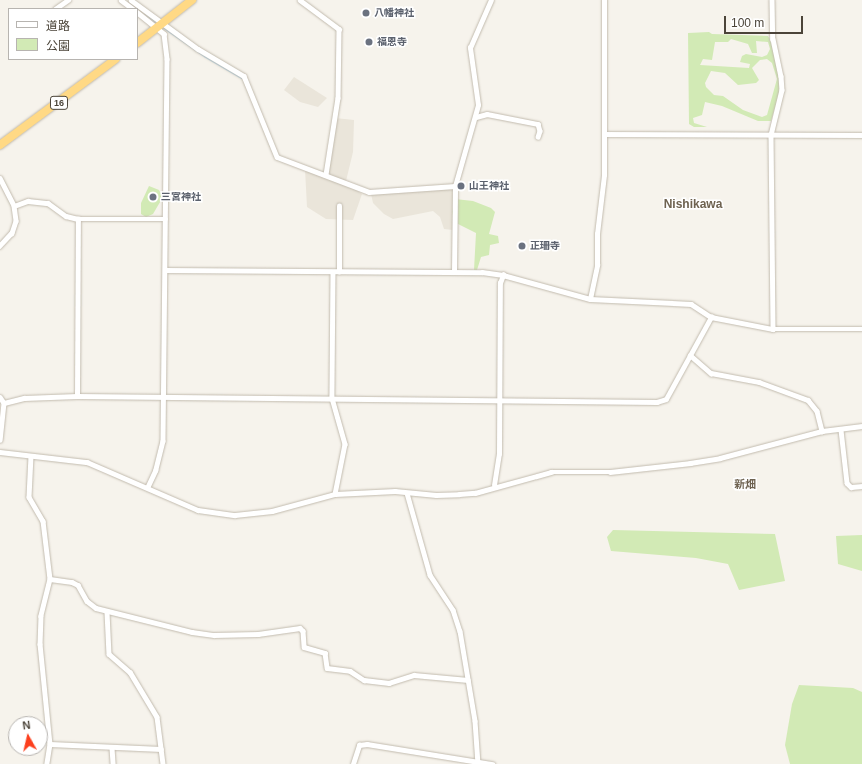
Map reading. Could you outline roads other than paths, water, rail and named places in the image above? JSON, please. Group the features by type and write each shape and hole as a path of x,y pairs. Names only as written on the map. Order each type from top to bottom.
{"highway":[{"path":"138,42 192,0"},
{"name":"16","path":"0,145 115,60"}],"street":[{"path":"57,8 68,0"},
{"path":"121,0 132,8"},
{"path":"131,0 160,25 166,41 167,59 163,441 156,470 148,487"},
{"path":"300,0 339,28 338,98 326,175"},
{"path":"454,272 455,186 476,117 478,105 470,48 491,0"},
{"path":"590,299 597,265 605,134 604,0"},
{"path":"772,0 773,39 781,76 782,90 771,135 772,329"},
{"path":"138,13 244,76 277,158 369,192 455,186"},
{"path":"476,117 487,114 538,124 540,128 538,137"},
{"path":"605,134 862,135"},
{"path":"0,178 14,206 15,228 0,246"},
{"path":"14,206 28,201 48,203 66,216 78,219 166,219"},
{"path":"339,206 339,272"},
{"path":"77,396 78,219"},
{"path":"165,270 454,272 503,275 590,299 690,304 711,316 772,329 862,329"},
{"path":"333,272 332,398 345,444 335,494"},
{"path":"494,485 499,454 503,275"},
{"path":"4,403 24,398 77,396 658,402 666,399 711,316"},
{"path":"690,355 711,373 759,382 808,400 817,412 822,431"},
{"path":"0,397 4,403 0,440"},
{"path":"0,452 87,462 148,487 198,510 235,515 272,511 335,494 395,491 407,493 475,493 494,485 551,472 610,472 720,458 822,431 842,430 862,426"},
{"path":"842,430 847,483 851,487 862,486"},
{"path":"31,456 29,497 43,521 50,580 41,616 40,644 50,744 47,764"},
{"path":"407,493 430,575 453,610 460,631 479,763"},
{"path":"50,580 72,582 78,585 87,601 96,608 107,612 214,635 258,634 300,628 304,631 304,647 325,653 327,668 350,671 364,680 389,682 414,675 468,680"},
{"path":"107,612 109,654 130,672 157,717 163,764"},
{"path":"50,744 112,748 162,749"},
{"path":"353,764 360,745 367,744 492,764"},
{"path":"112,748 113,764"}],"waterway":[{"path":"144,12 158,24"},
{"path":"163,27 206,57 242,78"}],"place":[{"name":"八幡神社","path":"366,13"},
{"name":"福恩寺","path":"369,42"},
{"name":"山王神社","path":"461,186"},
{"name":"三宮神社","path":"153,197"},
{"name":"正珊寺","path":"522,246"}],"district":[{"name":"Nishikawa","path":"693,205"},
{"name":"新畑","path":"745,484"}]}
